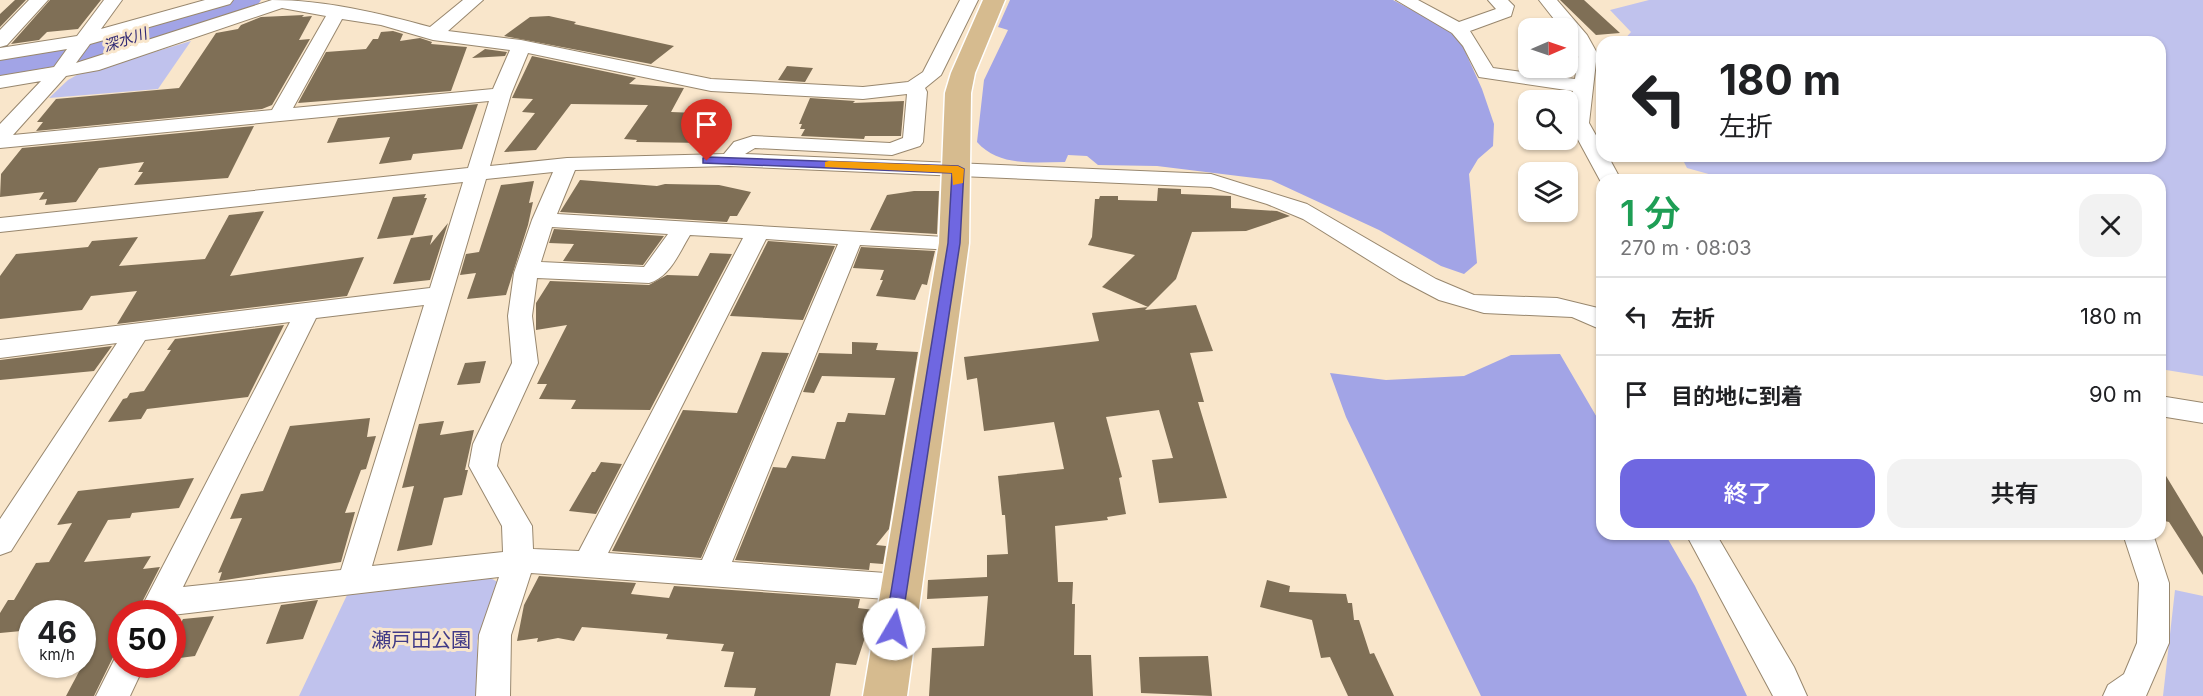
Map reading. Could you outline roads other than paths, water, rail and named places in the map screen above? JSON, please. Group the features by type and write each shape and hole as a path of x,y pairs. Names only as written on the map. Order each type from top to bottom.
{"main road":[{"path":"885,696 954,243 958,169 958,93 963,73 994,0"}],"street":[{"path":"0,41 39,0"},
{"path":"0,136 63,69 113,0"},
{"path":"0,54 79,44 224,0"},
{"path":"433,34 474,0"},
{"path":"0,82 123,57 286,1 336,14 383,20 433,34 521,46 711,85 863,93 914,87 931,75 969,0"},
{"path":"1405,0 1458,28 1471,44 1485,73 1582,86"},
{"path":"1458,28 1505,12 1504,6 1497,0"},
{"path":"1548,0 1560,19 1585,46 1587,53 1579,123 1596,154"},
{"path":"280,113 336,14"},
{"path":"353,579 501,94 521,46"},
{"path":"730,160 741,146 753,142 892,149 913,142 917,92 914,87"},
{"path":"0,142 280,113 501,94"},
{"path":"0,225 567,164 730,160 958,169 1222,184 1266,194 1311,214 1426,285 1471,303 1575,309 1596,317"},
{"path":"493,696 495,635 519,564 517,526 483,466 487,444 525,363 520,316 525,273 543,219 567,164"},
{"path":"543,219 851,239 954,243"},
{"path":"525,273 542,269 649,275 658,268 684,227"},
{"path":"588,563 758,232"},
{"path":"712,573 851,239"},
{"path":"0,349 441,295"},
{"path":"161,600 307,312"},
{"path":"0,543 138,331"},
{"path":"2166,407 2203,412"},
{"path":"1704,540 1782,677 1790,696"},
{"path":"2121,696 2136,684 2153,643 2154,583 2140,540"},
{"path":"186,604 353,579 541,560 900,587"},
{"path":"113,696 122,678"}],"waterway":[{"name":"深水川","path":"0,67 90,51 247,0"}],"park label":[{"name":"瀬戸田公園","path":"421,640"}]}
